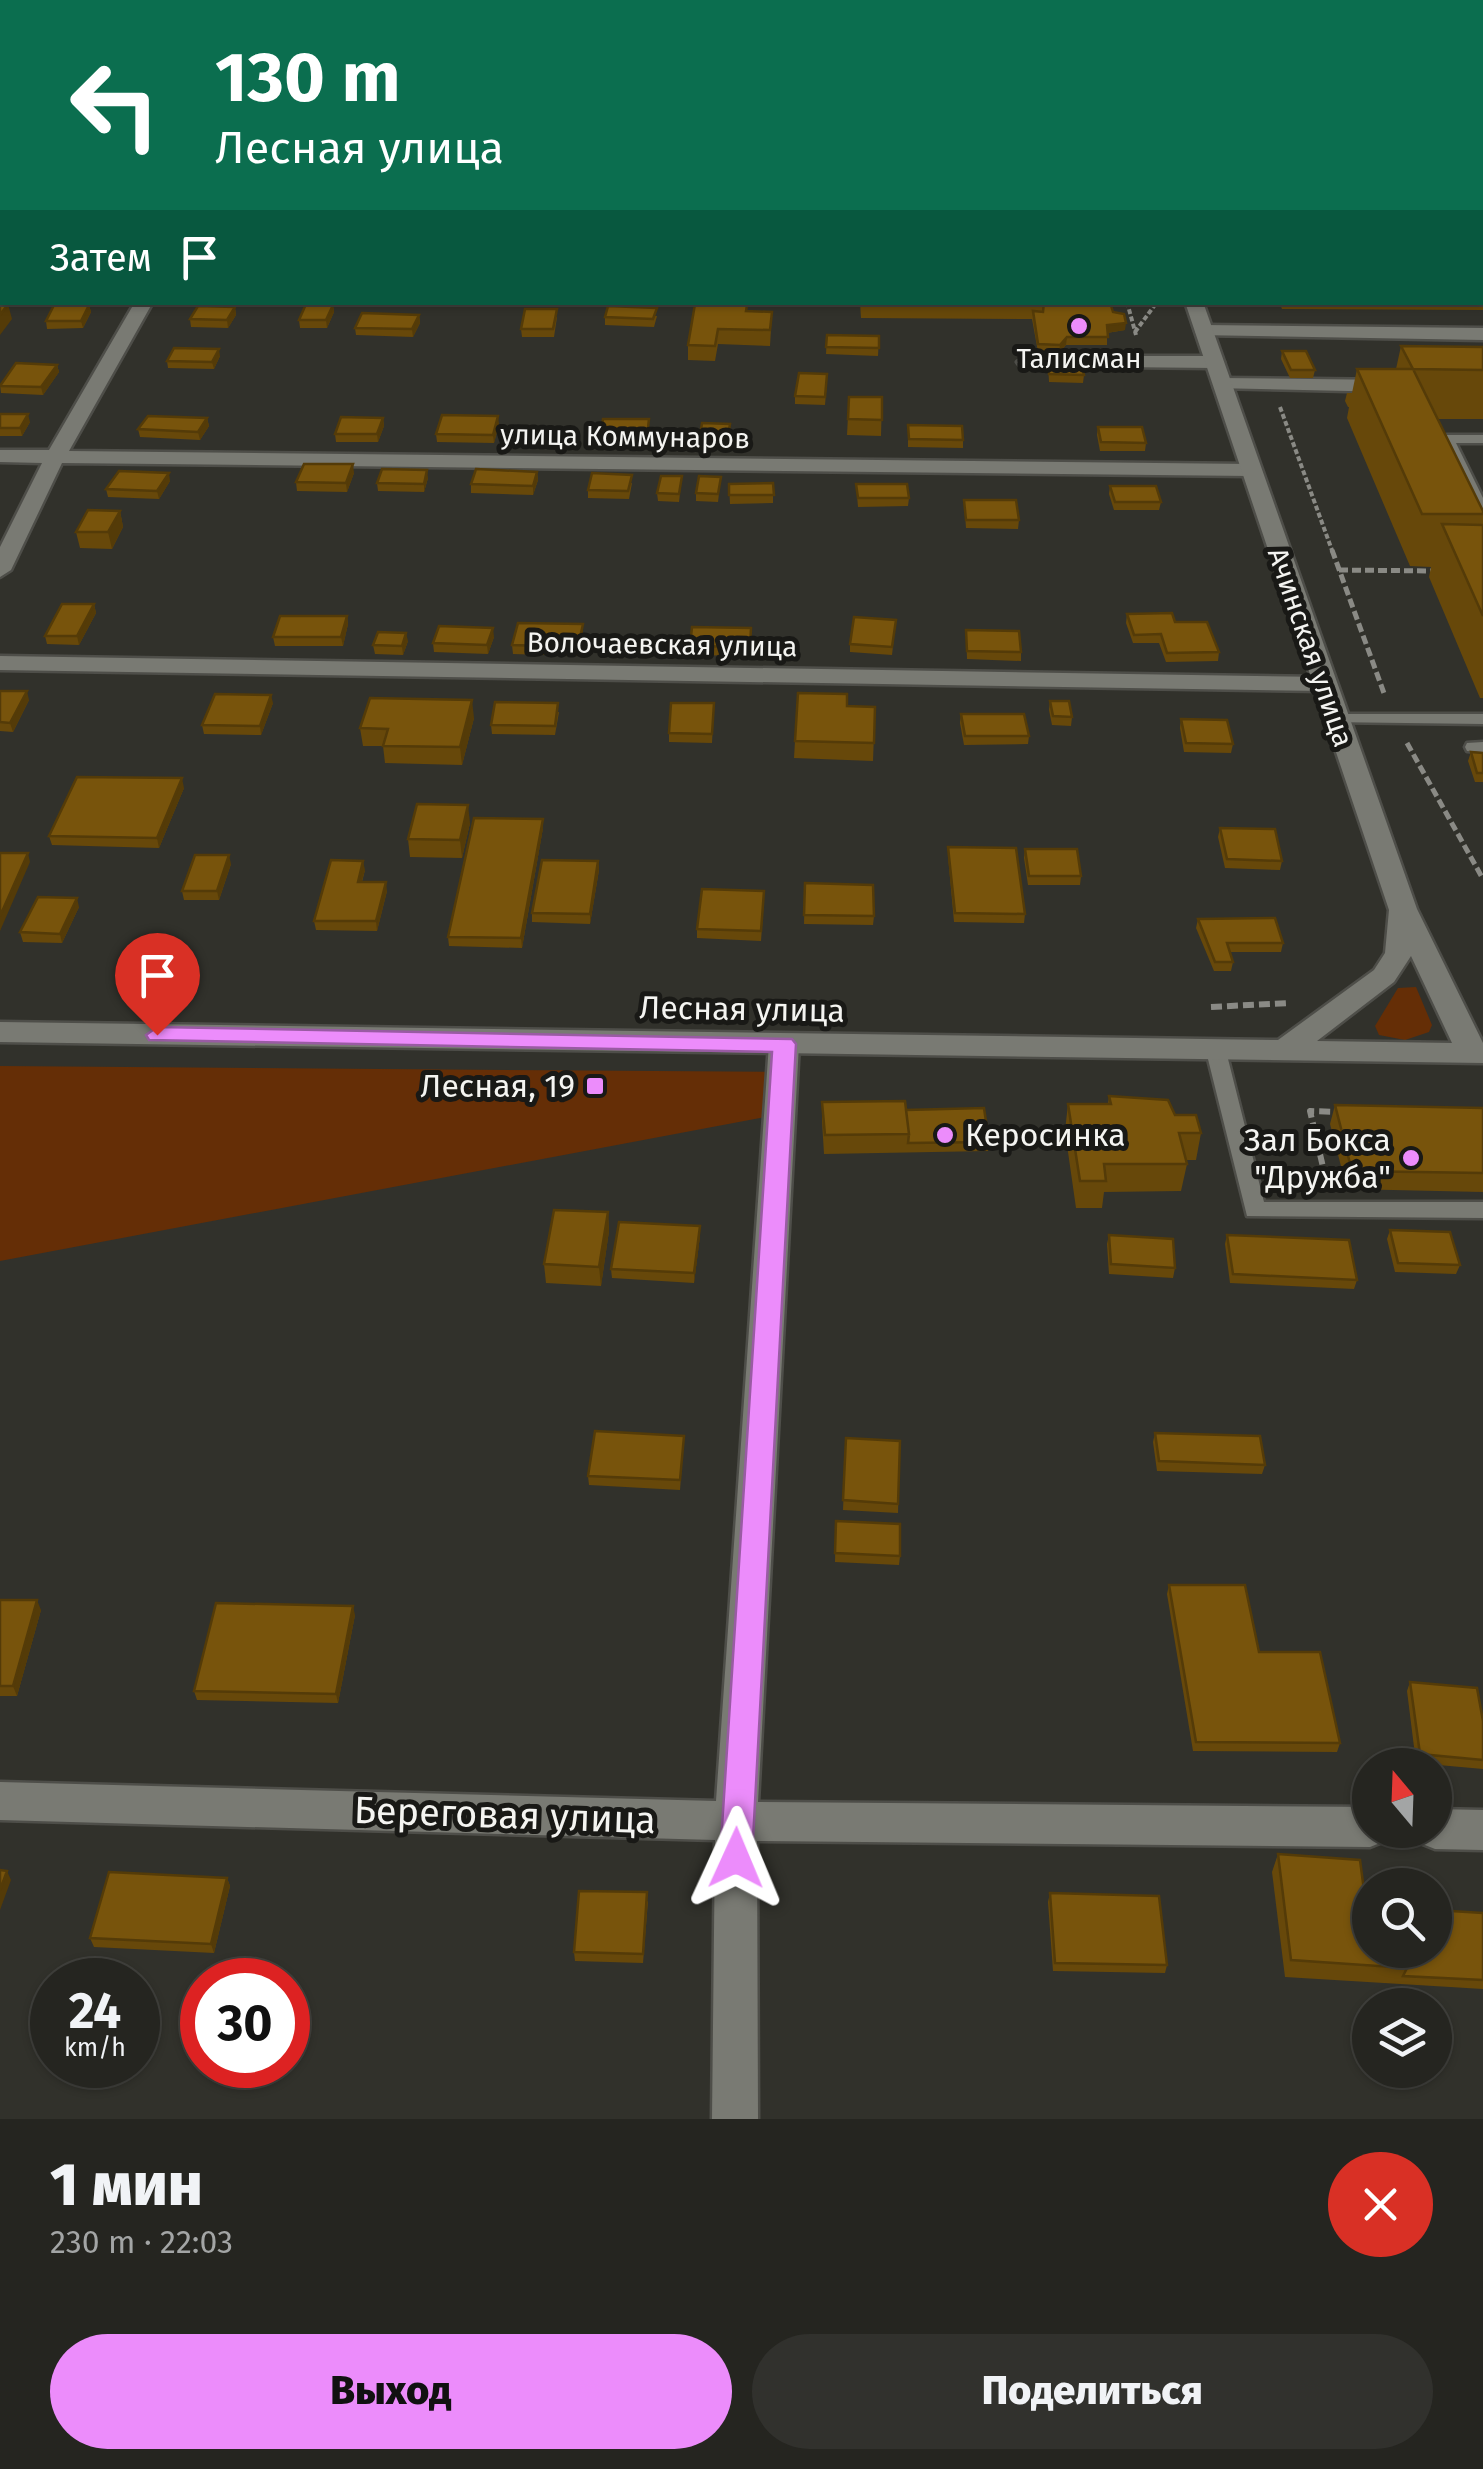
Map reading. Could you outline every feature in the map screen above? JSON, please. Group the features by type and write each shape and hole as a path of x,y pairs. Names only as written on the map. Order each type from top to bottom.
{"street":[{"path":"0,570 55,456 142,305"},
{"name":"Ачинская улица","path":"1195,305 1334,719 1403,909 1478,1053"},
{"path":"1204,331 1483,334"},
{"path":"1027,362 1218,373 1272,384 1406,386"},
{"name":"улица Коммунаров","path":"0,456 1250,470"},
{"name":"Волочаевская улица","path":"0,663 1323,684"},
{"name":"Ачинская улица","path":"1283,1051 1384,976 1399,953 1403,909"},
{"name":"Лесная улица","path":"0,1032 1478,1053"},
{"path":"735,2119 736,1821 784,1044"},
{"name":"Береговая улица","path":"0,1801 736,1821 1352,1826"},
{"path":"1452,1829 1483,1830"}],"lane":[{"path":"1483,439 1448,439 1483,513"},
{"path":"1334,719 1483,719"},
{"path":"1216,1051 1255,1210 1483,1210"}],"path":[{"path":"1135,332 1155,305"},
{"path":"1272,384 1393,718 1483,879"},
{"path":"1339,570 1447,571"},
{"path":"1328,1189 1310,1111 1348,1112"}],"shaded area":[{"path":"1416,987 1432,1025 1429,1032 1405,1040 1379,1035 1375,1026 1398,988"},
{"path":"0,1066 783,1072 781,1114 0,1261"}],"building":[{"path":"54,305 89,305 81,321 46,321"},
{"path":"306,305 333,305 326,320 299,320"},
{"path":"695,305 747,305 746,311 772,312 770,330 718,329 715,346 688,345"},
{"name":"Талисман","path":"1044,305 1111,305 1113,312 1124,314 1126,323 1107,325 1108,337 1067,337 1060,345 1038,344 1033,311 1043,312"},
{"path":"198,306 235,307 227,320 190,319"},
{"path":"608,306 657,308 653,319 605,317"},
{"path":"525,309 557,309 553,329 521,329"},
{"path":"362,313 419,315 412,329 355,328"},
{"path":"827,335 879,336 879,348 826,347"},
{"path":"1401,346 1483,347 1483,370 1413,369"},
{"path":"174,348 219,349 212,362 167,361"},
{"path":"1282,351 1306,351 1315,370 1291,370"},
{"path":"1048,361 1081,362 1084,375 1049,374"},
{"path":"16,363 57,365 41,387 0,386"},
{"path":"1357,369 1413,369 1483,514 1422,514"},
{"path":"799,373 827,374 825,397 795,396"},
{"path":"849,397 882,397 882,420 848,419"},
{"path":"0,414 28,414 20,428 0,428"},
{"path":"442,415 498,416 493,435 436,434"},
{"path":"148,416 207,418 198,432 138,429"},
{"path":"341,417 383,418 377,434 335,434"},
{"path":"603,419 649,419 647,437 600,436"},
{"path":"702,423 730,424 728,437 700,436"},
{"path":"908,425 962,426 963,440 909,439"},
{"path":"1098,427 1142,427 1146,443 1101,442"},
{"path":"304,464 353,464 346,483 296,482"},
{"path":"382,469 427,470 424,484 377,483"},
{"path":"476,469 537,472 533,486 471,484"},
{"path":"119,471 169,473 157,491 106,489"},
{"path":"592,473 632,475 628,491 588,490"},
{"path":"661,476 682,476 679,494 657,493"},
{"path":"699,476 721,477 718,494 696,493"},
{"path":"773,483 774,495 729,495 729,484"},
{"path":"856,484 907,484 909,498 858,498"},
{"path":"1110,486 1156,486 1161,502 1115,502"},
{"path":"964,500 1016,500 1019,520 966,520"},
{"path":"88,510 120,511 108,532 76,532"},
{"path":"1442,524 1483,525 1483,616"},
{"path":"62,604 94,604 77,636 45,636"},
{"path":"1172,613 1175,622 1207,622 1219,652 1167,653 1161,634 1134,635 1127,614"},
{"path":"280,616 347,616 341,637 273,637"},
{"path":"854,617 896,620 892,647 850,644"},
{"path":"518,623 583,624 578,647 512,645"},
{"path":"439,626 493,628 487,645 433,643"},
{"path":"692,627 751,628 750,647 690,646"},
{"path":"966,630 1019,631 1021,652 967,651"},
{"path":"378,632 406,633 402,646 373,645"},
{"path":"0,691 27,691 10,723 0,722"},
{"path":"798,693 847,694 847,706 875,707 874,743 795,741"},
{"path":"215,694 271,695 260,726 202,725"},
{"path":"370,698 472,700 460,747 383,746 388,729 360,728"},
{"path":"1050,701 1069,701 1072,717 1053,716"},
{"path":"495,702 558,703 555,726 491,725"},
{"path":"671,703 714,703 712,734 669,733"},
{"path":"961,714 1024,714 1029,736 965,736"},
{"path":"1181,719 1227,720 1233,744 1186,743"},
{"path":"1471,752 1483,753 1483,773 1477,773"},
{"path":"77,777 182,778 157,838 49,836"},
{"path":"417,804 468,805 460,840 408,839"},
{"path":"474,818 543,819 521,938 448,937"},
{"path":"1220,828 1275,829 1282,861 1227,859"},
{"path":"948,847 1016,848 1025,914 955,913"},
{"path":"1025,849 1077,849 1081,876 1029,876"},
{"path":"0,853 28,853 0,916"},
{"path":"195,855 229,855 217,891 182,891"},
{"path":"331,860 363,861 358,882 386,882 376,921 314,921"},
{"path":"542,860 598,861 590,914 532,913"},
{"path":"805,883 873,885 874,916 804,915"},
{"path":"702,889 764,891 761,931 697,929"},
{"path":"38,897 77,898 60,934 20,932"},
{"path":"1275,918 1283,943 1227,943 1233,962 1215,962 1198,919"},
{"path":"1109,1096 1168,1100 1175,1115 1196,1115 1201,1133 1179,1133 1187,1164 1104,1164 1106,1181 1080,1181 1068,1104 1111,1104"},
{"path":"905,1101 909,1134 825,1135 822,1102"},
{"name":"Зал Бокса \"Дружба\"","path":"1335,1105 1483,1108 1483,1173 1352,1171"},
{"name":"Керосинка","path":"984,1108 989,1142 908,1143 906,1110"},
{"path":"554,1210 608,1212 599,1267 544,1264"},
{"path":"619,1222 700,1226 694,1273 611,1269"},
{"path":"1390,1230 1450,1232 1460,1265 1398,1263"},
{"path":"1109,1235 1173,1239 1175,1268 1111,1264"},
{"path":"1227,1235 1349,1240 1357,1280 1233,1274"},
{"path":"595,1431 684,1436 680,1480 588,1476"},
{"path":"1155,1433 1260,1436 1265,1465 1159,1461"},
{"path":"846,1438 900,1441 898,1504 843,1500"},
{"path":"836,1521 900,1524 900,1556 835,1553"},
{"path":"1169,1585 1245,1585 1259,1652 1320,1652 1340,1743 1196,1742"},
{"path":"0,1600 37,1600 13,1686 0,1686"},
{"path":"216,1603 353,1606 336,1694 194,1691"},
{"path":"1410,1682 1477,1688 1483,1721 1483,1760 1452,1757 1452,1748 1419,1748"},
{"path":"1278,1854 1360,1860 1361,1868 1352,1868 1352,1964 1291,1960"},
{"path":"0,1870 7,1871 0,1890"},
{"path":"109,1872 227,1878 211,1944 90,1938"},
{"path":"579,1891 647,1892 643,1954 574,1952"},
{"path":"1050,1893 1159,1896 1167,1965 1055,1963"},
{"path":"1452,1911 1483,1913 1483,1980 1403,1976 1407,1968 1452,1968"}],"place":[{"name":"Талисман","path":"1079,326"},
{"name":"Лесная, 19","path":"595,1086"},
{"name":"Керосинка","path":"945,1135"},
{"name":"Зал Бокса \"Дружба\"","path":"1411,1158"}],"route":[{"path":"157,1035 784,1044 736,1858"}]}
